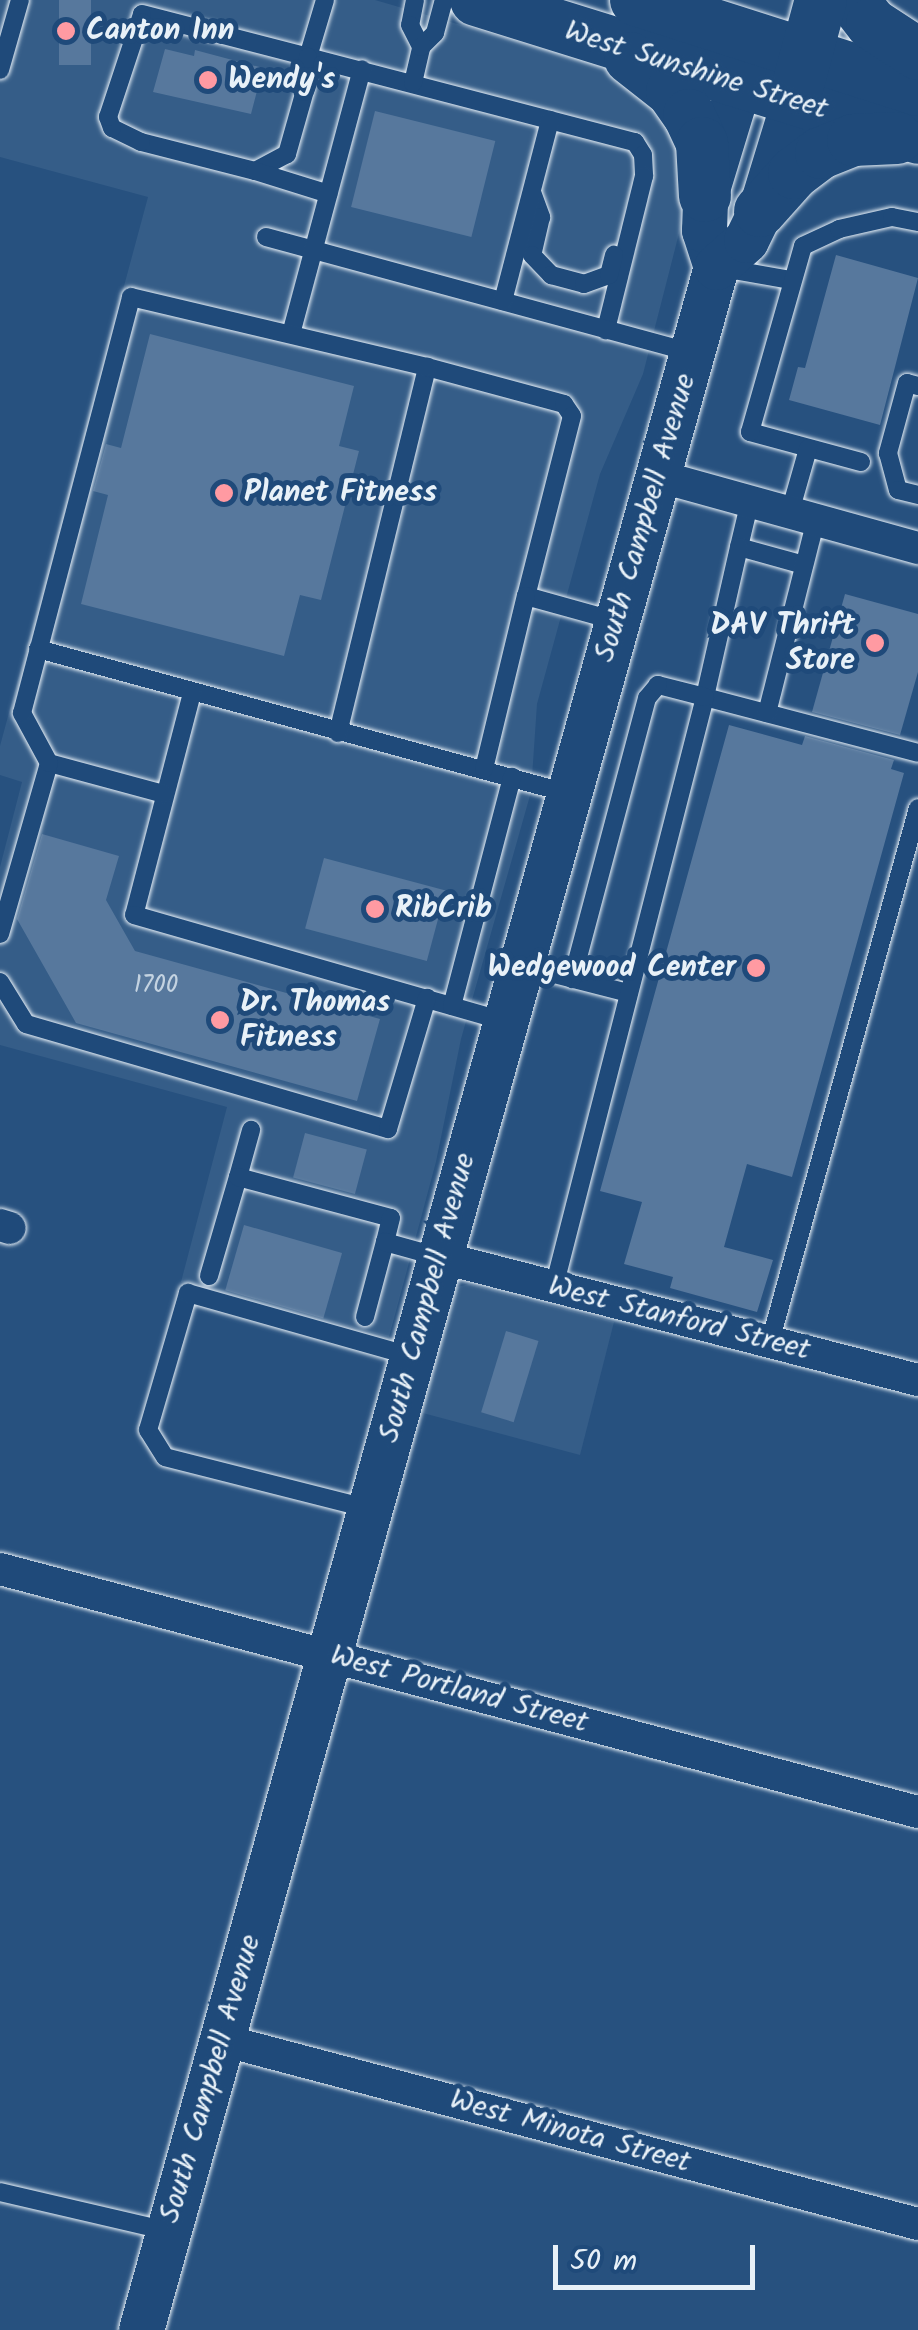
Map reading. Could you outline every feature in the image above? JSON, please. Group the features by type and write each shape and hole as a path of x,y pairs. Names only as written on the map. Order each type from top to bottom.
{"main road":[{"name":"West Sunshine Street","path":"476,0 607,44 752,40"},
{"name":"West Sunshine Street","path":"636,0 752,40 800,77 918,138"},
{"name":"South Campbell Avenue","path":"141,2330 716,267 746,240 760,211 821,0"},
{"path":"853,0 872,24 918,54"},
{"name":"South Campbell Avenue","path":"716,267 704,230 705,196 752,40"},
{"path":"607,44 653,74 689,116 702,143 705,196"},
{"name":"West Sunshine Street","path":"800,77 918,90"},
{"path":"760,211 794,173 820,153 853,140 918,138"}],"street":[{"path":"658,476 918,548"},
{"name":"West Stanford Street","path":"439,1257 918,1380"},
{"name":"West Portland Street","path":"0,1569 918,1812"},
{"name":"West Minota Street","path":"222,2040 918,2224"}],"lane":[{"path":"0,70 20,0"},
{"path":"254,171 287,154 325,0"},
{"path":"415,0 410,25 420,47"},
{"path":"413,83 420,47 434,32 444,0"},
{"path":"330,194 141,142 112,128 108,117 144,7 308,57 636,142 643,156 644,176 606,330"},
{"path":"291,334 362,69"},
{"path":"503,302 550,120"},
{"path":"532,192 541,217 532,255 551,275 584,284 610,275 621,226 637,206"},
{"path":"861,462 750,432 803,246 839,230 892,217 918,222"},
{"path":"266,237 692,353"},
{"path":"716,267 791,280"},
{"path":"0,934 49,763 22,713 131,297 540,394 564,404 572,416 484,768"},
{"path":"338,732 427,367"},
{"path":"918,386 907,383 888,453 898,490 918,495"},
{"path":"767,713 804,564 808,448"},
{"path":"554,1287 706,696 750,501"},
{"path":"738,547 804,564"},
{"path":"526,596 617,621"},
{"path":"38,650 568,793"},
{"path":"572,979 647,698 658,685 918,753"},
{"path":"192,693 134,915 504,1021"},
{"path":"49,763 164,794"},
{"path":"452,1006 512,777"},
{"path":"770,1342 918,808"},
{"path":"519,964 628,993"},
{"path":"0,982 26,1024 388,1128 426,998"},
{"path":"209,1276 251,1130"},
{"path":"238,1178 391,1218 365,1317"},
{"path":"384,1242 439,1257"},
{"path":"370,1509 165,1457 148,1430 188,1293 412,1356"},
{"path":"0,2192 169,2231"}],"shaded area":[{"path":"0,0 375,0 595,64 633,80 658,95 695,171 643,374 600,474 537,704 531,792 461,1039 436,1162 389,1337 181,1282 227,1107 0,1045 0,867 22,782 0,775 0,746 148,197 0,157"},
{"path":"469,1284 614,1322 580,1455 419,1412 451,1298 457,1287"}],"building":[{"name":"Canton Inn","path":"59,0 91,0 91,65 59,65"},
{"name":"Wendy's","path":"165,49 194,56 195,50 263,68 251,114 153,92"},
{"path":"375,111 495,141 471,237 351,207"},
{"path":"836,255 918,278 880,425 789,400 798,367 805,368"},
{"name":"Planet Fitness","path":"150,334 354,386 339,446 359,451 321,600 300,595 284,656 81,604 108,495 93,491 106,444 121,448"},
{"name":"DAV Thrift Store","path":"845,594 918,614 918,672 900,735 812,712"},
{"name":"Wedgewood Center","path":"729,725 802,745 805,736 894,760 891,769 904,773 792,1177 747,1164 724,1247 773,1260 757,1312 670,1288 673,1277 624,1264 642,1202 600,1191"},
{"path":"42,834 119,856 106,900 135,951 380,1019 357,1101 76,1023 17,919"},
{"name":"RibCrib","path":"324,858 446,891 427,961 305,929"},
{"path":"305,1133 367,1150 355,1194 293,1177"},
{"path":"244,1225 342,1253 323,1318 225,1290"},
{"path":"506,1331 539,1341 514,1422 481,1412"}],"place":[{"name":"Canton Inn","path":"66,31"},
{"name":"Wendy's","path":"208,80"},
{"name":"Planet Fitness","path":"224,493"},
{"name":"DAV Thrift Store","path":"875,643"},
{"name":"RibCrib","path":"375,909"},
{"name":"Wedgewood Center","path":"756,968"},
{"name":"Dr. Thomas Fitness","path":"220,1020"}]}
